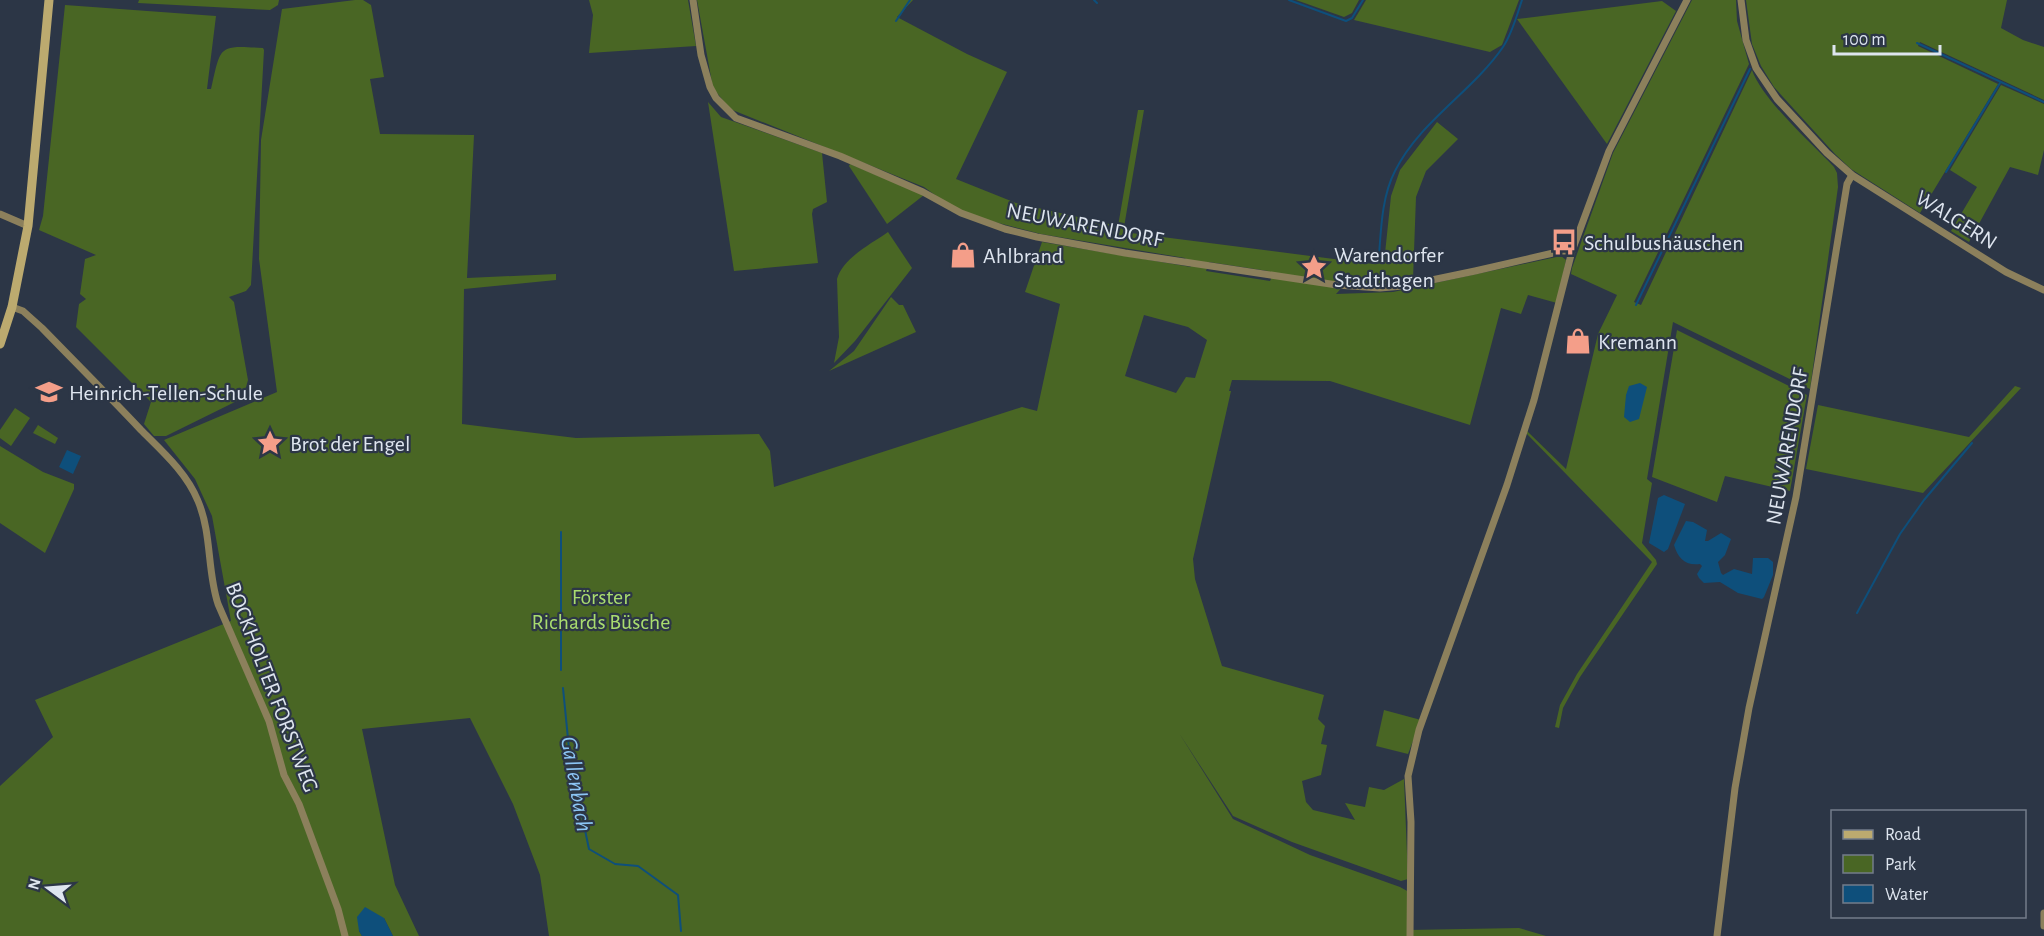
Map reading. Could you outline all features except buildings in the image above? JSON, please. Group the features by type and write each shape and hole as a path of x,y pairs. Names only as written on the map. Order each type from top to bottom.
{"street":[{"path":"0,344 12,307 28,226 49,0"},
{"name":"NEUWARENDORF","path":"693,0 701,55 710,87 716,98 736,118 840,156 923,192 969,217 1005,229 1125,253 1337,285 1380,288 1403,286 1562,251 1572,251"},
{"path":"1410,936 1412,822 1408,776 1419,730 1507,485 1534,400 1572,251 1609,151 1687,0"},
{"path":"1741,0 1750,54 1765,85 1827,153 1852,175"},
{"name":"NEUWARENDORF","path":"1717,936 1735,788 1749,708 1796,497 1847,184 1852,175"},
{"name":"WALGERN","path":"1852,175 2006,272 2044,290"},
{"path":"0,214 28,226"},
{"name":"BOCKHOLTER FORSTWEG","path":"12,307 23,311 42,328 155,443 184,478 198,501 206,528 213,589 218,604 269,721 284,775 299,804 338,909 345,936"},
{"path":"2044,913 2044,926"}],"green space":[{"path":"139,0 279,0 278,5 270,10 138,3"},
{"name":"Förster Richards Büsche","path":"355,0 363,0 371,5 384,77 370,79 380,134 474,135 467,278 556,274 556,280 464,289 462,424 576,438 759,434 770,451 774,487 1022,407 1037,411 1060,304 1025,292 1042,242 1191,267 1185,258 1041,234 983,219 949,205 924,187 730,109 713,88 697,0 913,0 897,17 1007,72 956,179 1016,203 1118,226 1138,110 1144,110 1124,227 1131,233 1373,264 1384,263 1391,196 1400,170 1437,122 1458,139 1426,171 1416,197 1413,279 1381,284 1346,283 1336,294 1393,292 1561,256 1566,260 1557,303 1528,295 1521,314 1501,308 1470,425 1330,381 1232,380 1193,559 1195,579 1222,666 1324,695 1318,719 1325,726 1321,744 1327,745 1321,775 1302,781 1306,802 1313,810 1355,820 1345,803 1365,807 1369,787 1384,790 1404,779 1408,879 1401,881 1292,842 1233,816 1179,733 1233,819 1310,855 1409,892 1408,930 1519,928 1546,936 549,936 540,875 513,804 470,718 362,729 395,885 419,936 393,936 384,918 359,931 362,936 0,936 0,786 53,737 35,700 231,621 212,516 195,479 164,440 277,392 259,259 261,140 282,9","holes":["1209,262 1268,271 1271,279 1270,281 1206,271","1144,315 1188,327 1207,340 1195,378 1186,377 1176,393 1125,376"]},
{"path":"589,0 688,0 696,46 589,53 593,15"},
{"path":"1296,0 1359,0 1352,13 1344,17"},
{"path":"1366,0 1519,0 1502,45 1490,52 1354,20"},
{"path":"1692,0 1736,0 1737,21 1749,64 1634,302 1641,305 1752,70 1757,82 1776,107 1834,167 1837,173 1838,187 1810,389 1673,322 1647,479 1652,483 1642,543 1657,564 1580,677 1563,708 1559,728 1555,727 1560,705 1577,674 1652,562 1526,433 1527,431 1566,469 1598,334 1617,295 1571,274 1572,268 1613,153"},
{"path":"1746,0 2007,0 2001,28 2023,40 2044,47 2044,100 1920,42 1918,46 1998,84 1920,213 1851,169 1774,87 1761,66 1752,44"},
{"path":"1662,1 1676,11 1607,144 1517,19"},
{"path":"65,5 216,16 207,89 211,89 217,64 224,51 237,47 263,48 264,50 251,285 246,291 229,297 234,302 248,380 243,398 166,436 154,436 144,424 151,402 76,327 79,304 86,299 80,294 85,259 96,255 39,230 43,216"},
{"path":"2001,85 2044,104 2044,150 2038,175 2010,167 1969,242 1951,231 1977,187 1950,170"},
{"path":"708,102 721,117 822,153 827,202 813,209 812,214 818,263 734,271"},
{"path":"850,164 924,195 887,224 849,166"},
{"path":"888,232 912,268 855,341 834,363 839,337 837,279 840,271 851,258"},
{"path":"891,297 899,305 903,305 916,332 829,371 854,351"},
{"path":"1677,330 1807,395 1790,491 1725,476 1717,502 1652,477"},
{"path":"2015,386 2021,388 1923,493 1806,469 1818,405 1969,437"},
{"path":"15,408 30,418 11,446 0,438 0,430"},
{"path":"38,425 58,438 55,444 33,433"},
{"path":"0,446 43,472 74,484 74,489 45,553 0,523"},
{"path":"1384,710 1421,720 1408,754 1376,746"}],"water":[{"path":"1640,383 1647,387 1639,419 1630,422 1624,417 1626,395 1629,386"},
{"path":"67,450 81,456 73,474 59,467"},
{"path":"1664,495 1685,504 1668,549 1664,552 1649,543 1658,498"},
{"path":"1686,521 1693,522 1707,530 1705,541 1721,533 1731,539 1725,555 1718,562 1723,575 1734,569 1752,574 1753,558 1768,558 1773,562 1773,575 1762,599 1738,593 1720,582 1704,583 1699,578 1697,574 1702,566 1683,560 1674,545"},
{"path":"365,907 384,918 393,936 362,936 357,917"}],"waterway":[{"path":"896,21 910,0"},
{"path":"1094,0 1097,3"},
{"path":"1289,0 1346,21 1352,18 1363,0"},
{"path":"1379,256 1385,201 1395,171 1418,137 1477,78 1503,47 1512,30 1522,0"},
{"path":"1917,43 2044,102"},
{"path":"1636,305 1750,69"},
{"path":"1946,172 2000,83"},
{"path":"1857,613 1900,534 1924,500 1972,443"},
{"name":"Gallenbach","path":"561,532 561,670"},
{"name":"Gallenbach","path":"563,688 570,759 589,849 615,864 638,866 678,895 681,931"}],"place":[{"name":"Schulbushäuschen","path":"1564,242"},
{"name":"Ahlbrand","path":"963,255"},
{"name":"Warendorfer Stadthagen","path":"1314,267"},
{"name":"Kremann","path":"1578,341"},
{"name":"Heinrich-Tellen-Schule","path":"49,392"},
{"name":"Brot der Engel","path":"270,443"}]}
